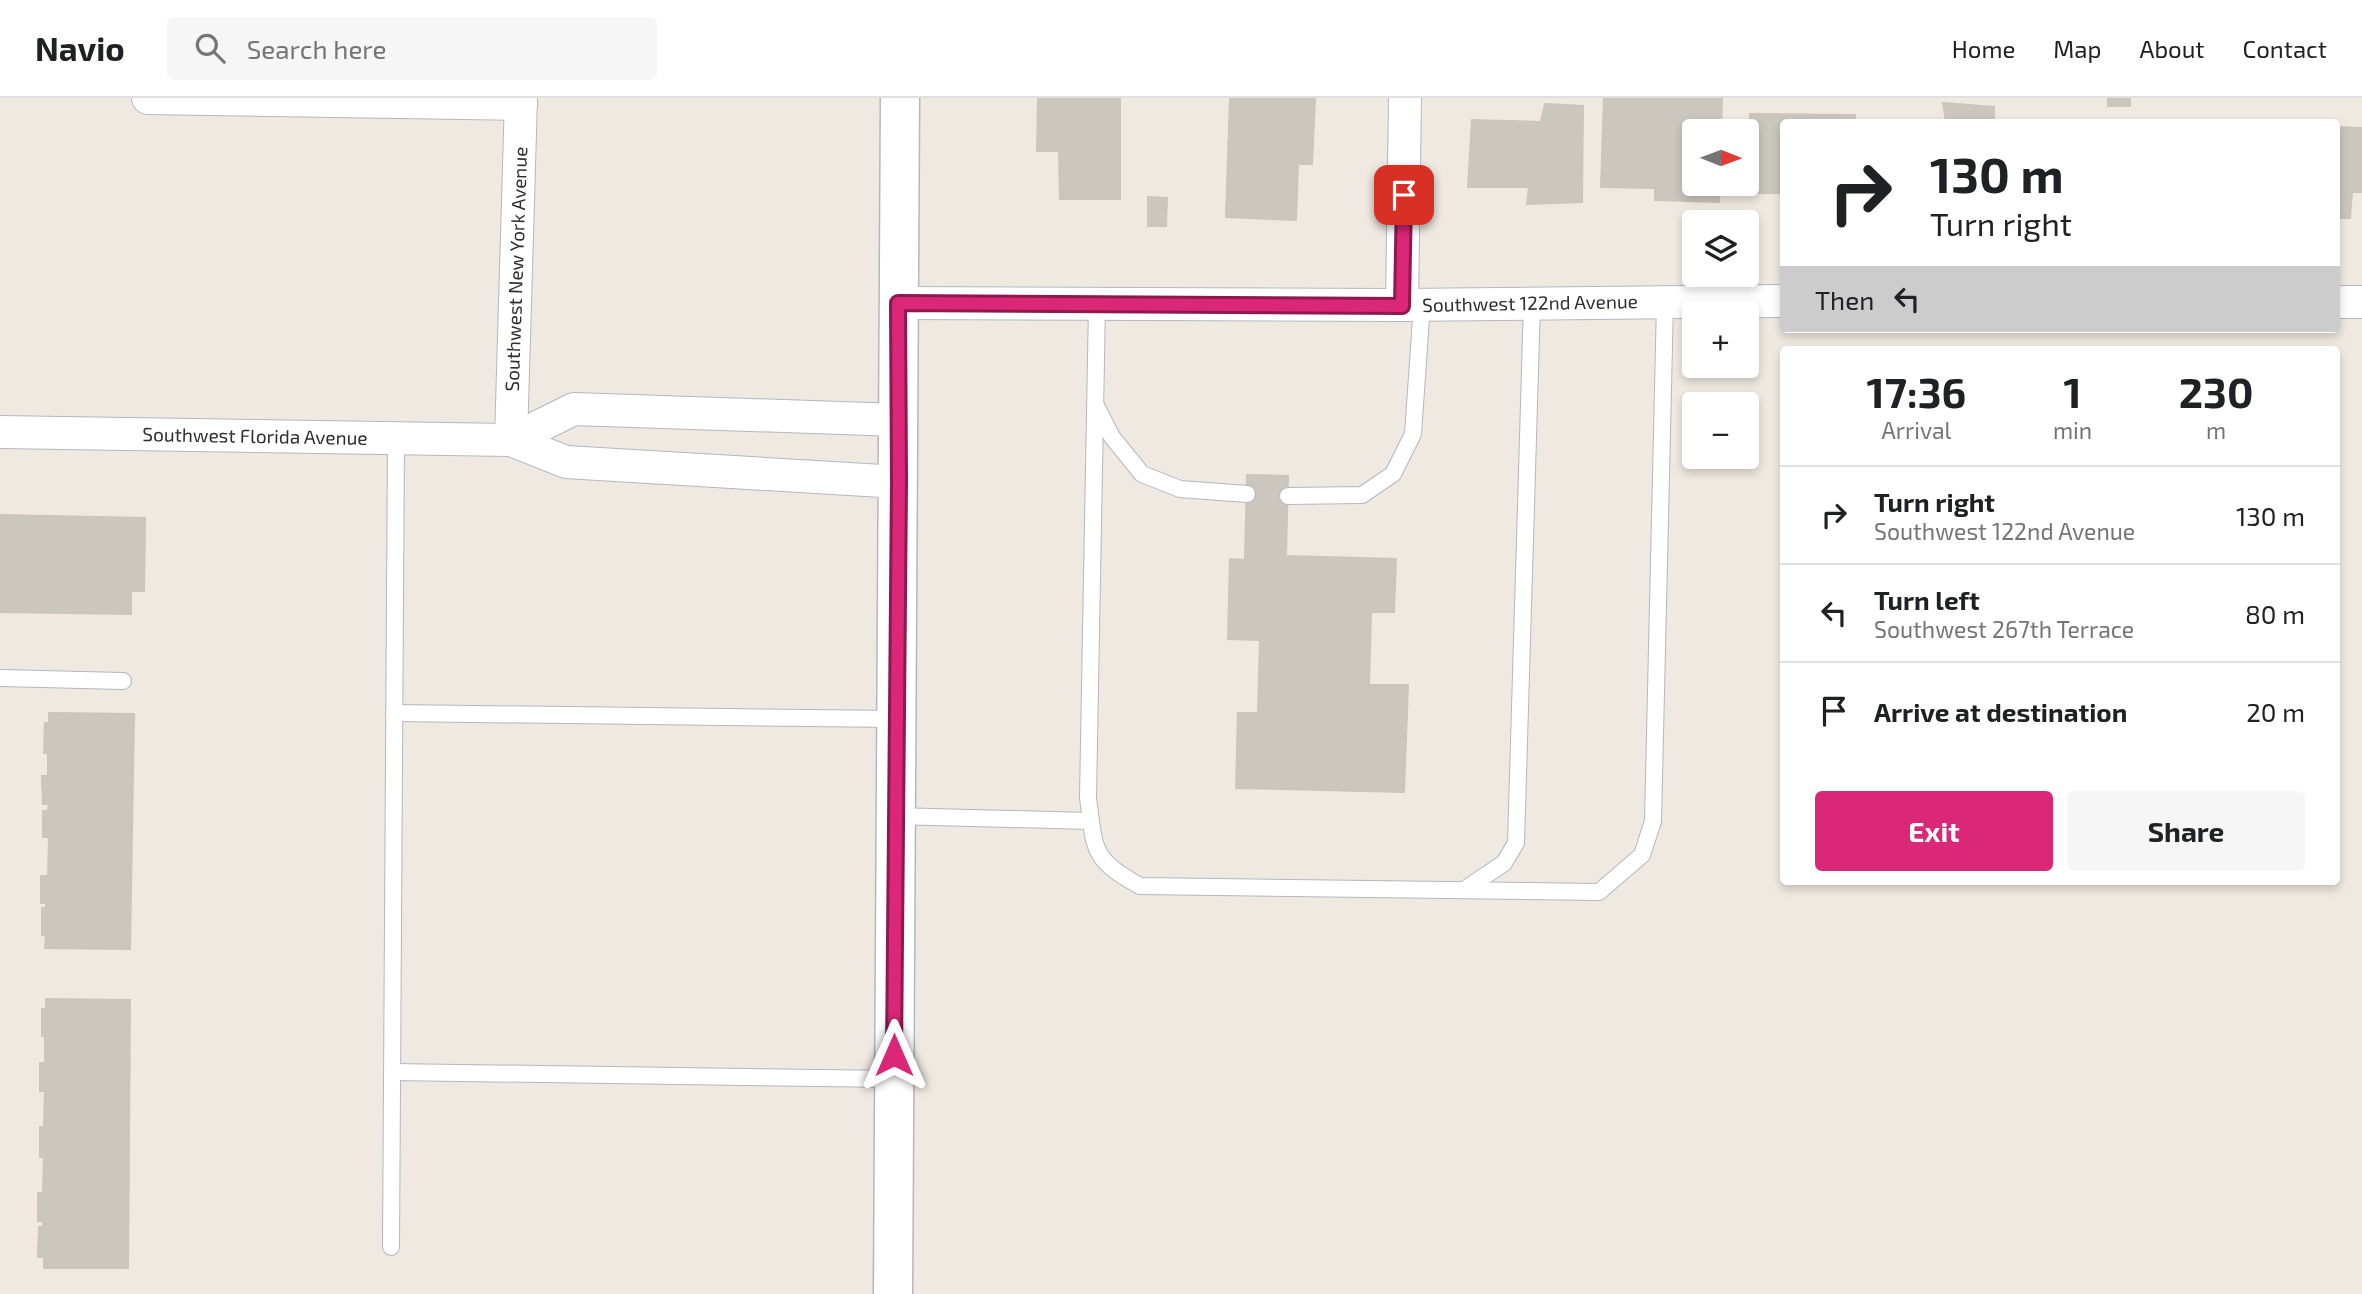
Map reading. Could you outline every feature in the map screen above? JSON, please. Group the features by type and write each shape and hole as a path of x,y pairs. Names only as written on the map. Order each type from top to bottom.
{"main road":[{"path":"894,1294 894,817 899,482 900,98"}],"street":[{"path":"148,98 521,101"},
{"path":"1405,98 1412,305"},
{"name":"Southwest New York Avenue","path":"511,440 521,101"},
{"name":"Southwest 122nd Avenue","path":"898,303 1412,305 1780,300"},
{"path":"2340,302 2362,302"},
{"name":"Southwest Florida Avenue","path":"511,440 574,409 899,420"},
{"name":"Southwest Florida Avenue","path":"0,432 511,440 566,462 899,482"}],"lane":[{"path":"1097,304 1088,798 1096,851 1114,872 1140,886 1599,892 1642,855 1653,821 1665,302"},
{"path":"1464,891 1504,863 1516,844 1532,303"},
{"path":"1287,496 1362,495 1393,474 1413,434 1412,305"},
{"path":"1095,404 1112,437 1142,474 1180,489 1247,494"},
{"path":"391,1247 396,438"},
{"path":"0,678 123,681"},
{"path":"394,712 896,719"},
{"path":"894,817 1091,821"},
{"path":"392,1072 894,1079"}],"building":[{"path":"1038,98 1120,98 1120,199 1060,199 1059,151 1037,151"},
{"path":"1230,98 1315,98 1312,164 1298,164 1296,220 1226,217"},
{"path":"1604,98 1722,98 1721,119 1682,119 1682,196 1719,196 1719,202 1655,200 1655,188 1601,187"},
{"path":"2108,98 2130,98 2130,106 2108,106"},
{"path":"1943,103 1994,107 1994,119 1946,119"},
{"path":"1545,104 1583,106 1582,202 1527,204 1529,187 1468,187 1472,120 1541,122"},
{"path":"1750,114 1855,115 1855,119 1780,119 1780,193 1759,193 1759,119 1750,119"},
{"path":"2340,127 2362,128 2362,192 2352,192 2350,218 2340,218"},
{"path":"1148,197 1167,198 1166,226 1148,226"},
{"path":"1247,475 1288,476 1286,556 1396,559 1394,612 1371,612 1369,685 1408,685 1404,792 1236,788 1238,713 1258,713 1260,640 1228,639 1230,559 1245,560"},
{"path":"0,515 145,518 144,591 131,591 131,614 0,612"},
{"path":"49,713 134,714 130,949 45,948 42,908 46,908 46,903 41,903 41,876 48,876 49,837 43,837 43,811 48,811 49,804 43,804 42,776 48,776 48,753 44,753 45,723 49,723"},
{"path":"46,999 130,1000 128,1268 44,1268 44,1257 38,1257 39,1227 43,1227 43,1221 38,1221 38,1193 43,1193 44,1157 40,1157 40,1127 44,1127 45,1091 40,1091 40,1063 45,1063 42,1009 46,1009"}],"route":[{"path":"894,1055 898,303 1402,306 1404,195"}]}
